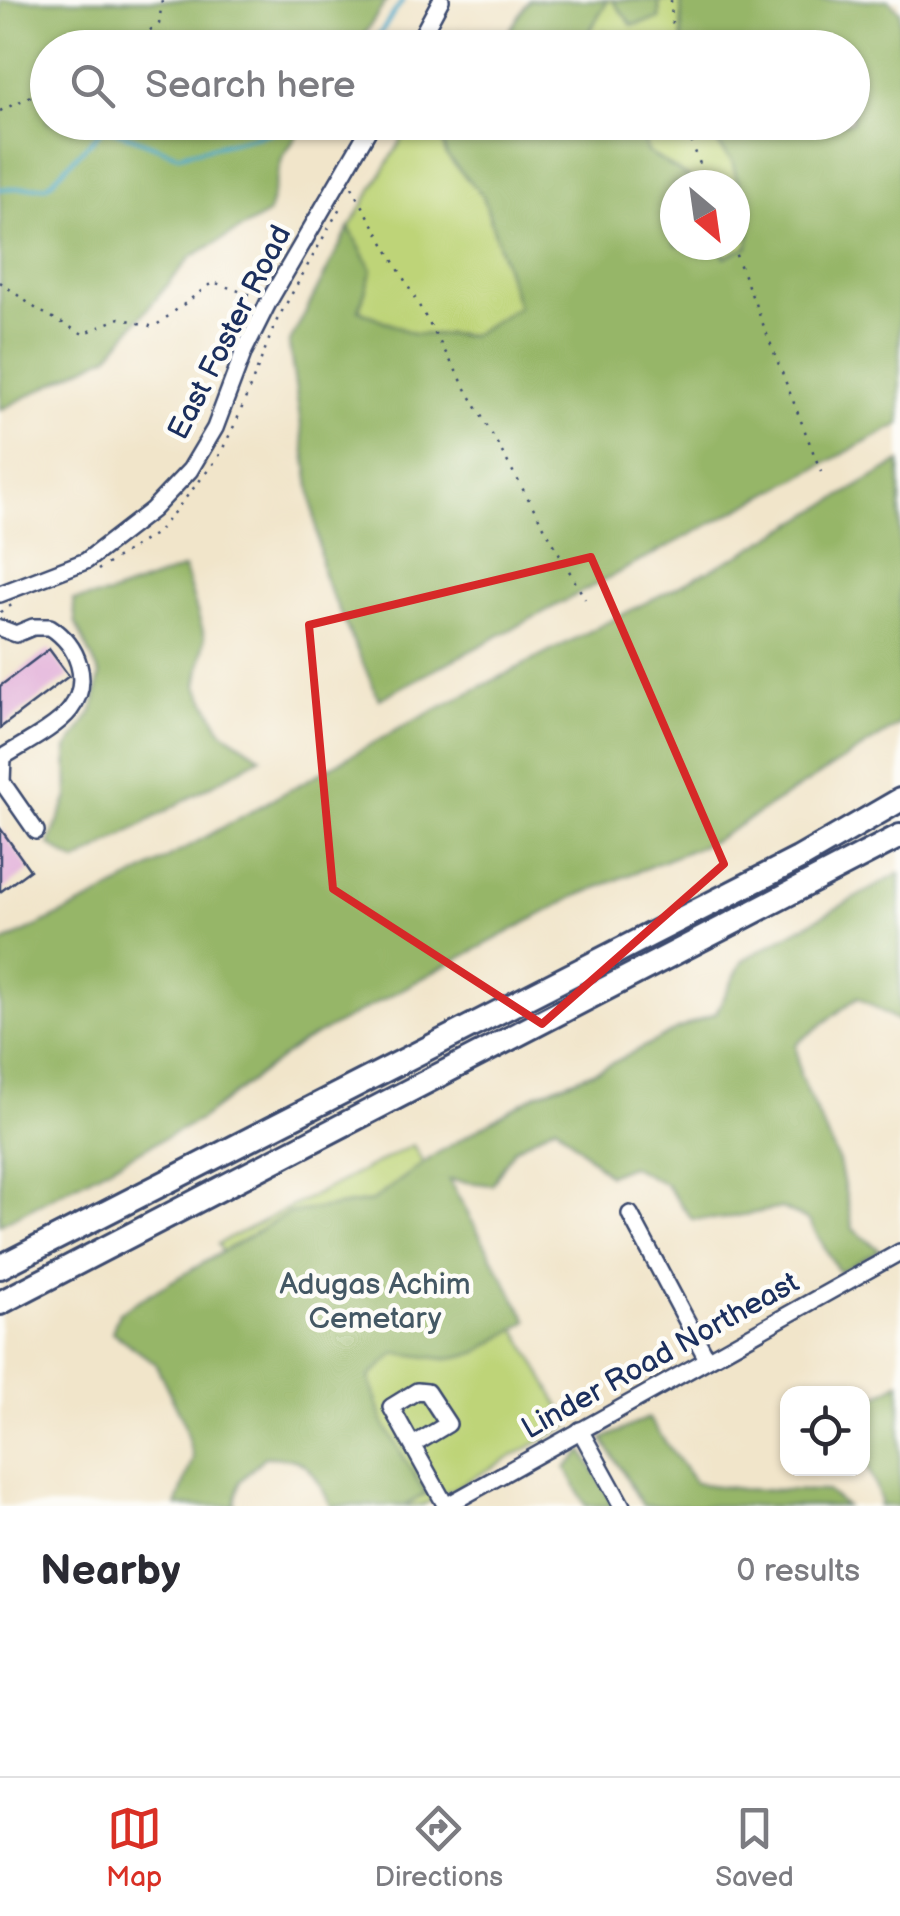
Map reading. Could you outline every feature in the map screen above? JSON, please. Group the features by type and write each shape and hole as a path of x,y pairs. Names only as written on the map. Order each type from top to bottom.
{"highway":[{"path":"798,859 900,790"},
{"path":"0,1267 798,859 900,800"},
{"path":"0,1303 900,836"}],"street":[{"path":"425,30 441,0"},
{"name":"East Foster Road","path":"0,594 86,560 152,510 190,470 215,428 244,351 269,301 363,140"},
{"path":"0,628 16,634 33,627 50,627 73,649 82,669 79,694 68,713 4,757 2,782 36,831"},
{"path":"630,1214 707,1359"},
{"name":"Linder Road Northeast","path":"446,1506 900,1252"},
{"path":"580,1430 622,1506"},
{"path":"412,1445 446,1506"}],"path":[{"path":"150,30 159,24 162,0"},
{"path":"672,0 672,30"},
{"path":"0,111 30,97"},
{"path":"691,140 702,170"},
{"path":"344,173 585,600"},
{"path":"738,260 821,472"},
{"path":"0,282 8,291 82,334 120,318 154,327 212,282 269,301"}],"highlighted area":[{"path":"591,557 724,864 542,1024 333,889 309,625"}],"green space":[{"path":"0,0 387,0 367,30 30,30 30,140 294,140 282,158 268,214 191,257 109,355 0,410"},
{"path":"529,0 608,0 590,30 510,30"},
{"path":"608,0 632,25 659,19 659,0 681,0 682,30 590,30"},
{"path":"612,0 659,0 659,19 632,25"},
{"path":"681,0 888,0 900,11 900,424 379,699 323,575 289,344 349,228 372,270 359,310 413,334 472,335 518,307 483,196 446,155 442,140 645,140 647,152 677,170 660,170 660,260 750,260 750,170 734,170 715,140 870,140 870,30 682,30"},
{"path":"402,140 442,140 446,155 483,196 518,307 472,335 413,334 358,310 372,270 349,228"},
{"path":"645,140 715,140 734,170 677,170 647,152"},
{"path":"900,462 900,724 716,840 574,897 298,1045 201,1119 0,1224 0,944 102,895 402,727 745,552"},
{"path":"184,568 205,638 197,685 222,731 261,757 76,862 49,844 68,797 67,749 93,710 100,675 76,624 73,600 109,595"},
{"path":"900,873 900,1022 858,997 796,1044 800,1075 839,1162 853,1229 880,1250 839,1272 809,1221 782,1208 721,1219 692,1219 665,1184 630,1166 608,1175 556,1125 514,1149 492,1185 449,1180 528,1321 476,1353 446,1359 396,1353 369,1377 384,1424 426,1494 404,1506 331,1506 307,1467 291,1459 264,1457 240,1481 234,1506 176,1506 193,1458 182,1418 155,1363 112,1332 119,1312 289,1213 372,1201 436,1154 537,1094 601,1069 716,1013 743,960"},
{"name":"Adugas Achim Cemetary","path":"413,1145 570,1425 421,1506 365,1506 218,1244"},
{"path":"900,1382 900,1506 879,1506 881,1501 870,1473 870,1401"},
{"path":"648,1418 695,1483 741,1489 827,1491 846,1506 643,1506 603,1439"},
{"path":"583,1451 614,1506 586,1506 566,1468"}],"building":[{"path":"49,649 69,676 0,728 0,686"},
{"path":"0,828 30,870 0,892"}],"waterway":[{"path":"382,30 403,0"},
{"path":"0,189 47,186 92,140"},
{"path":"139,140 178,155 240,140"}]}
